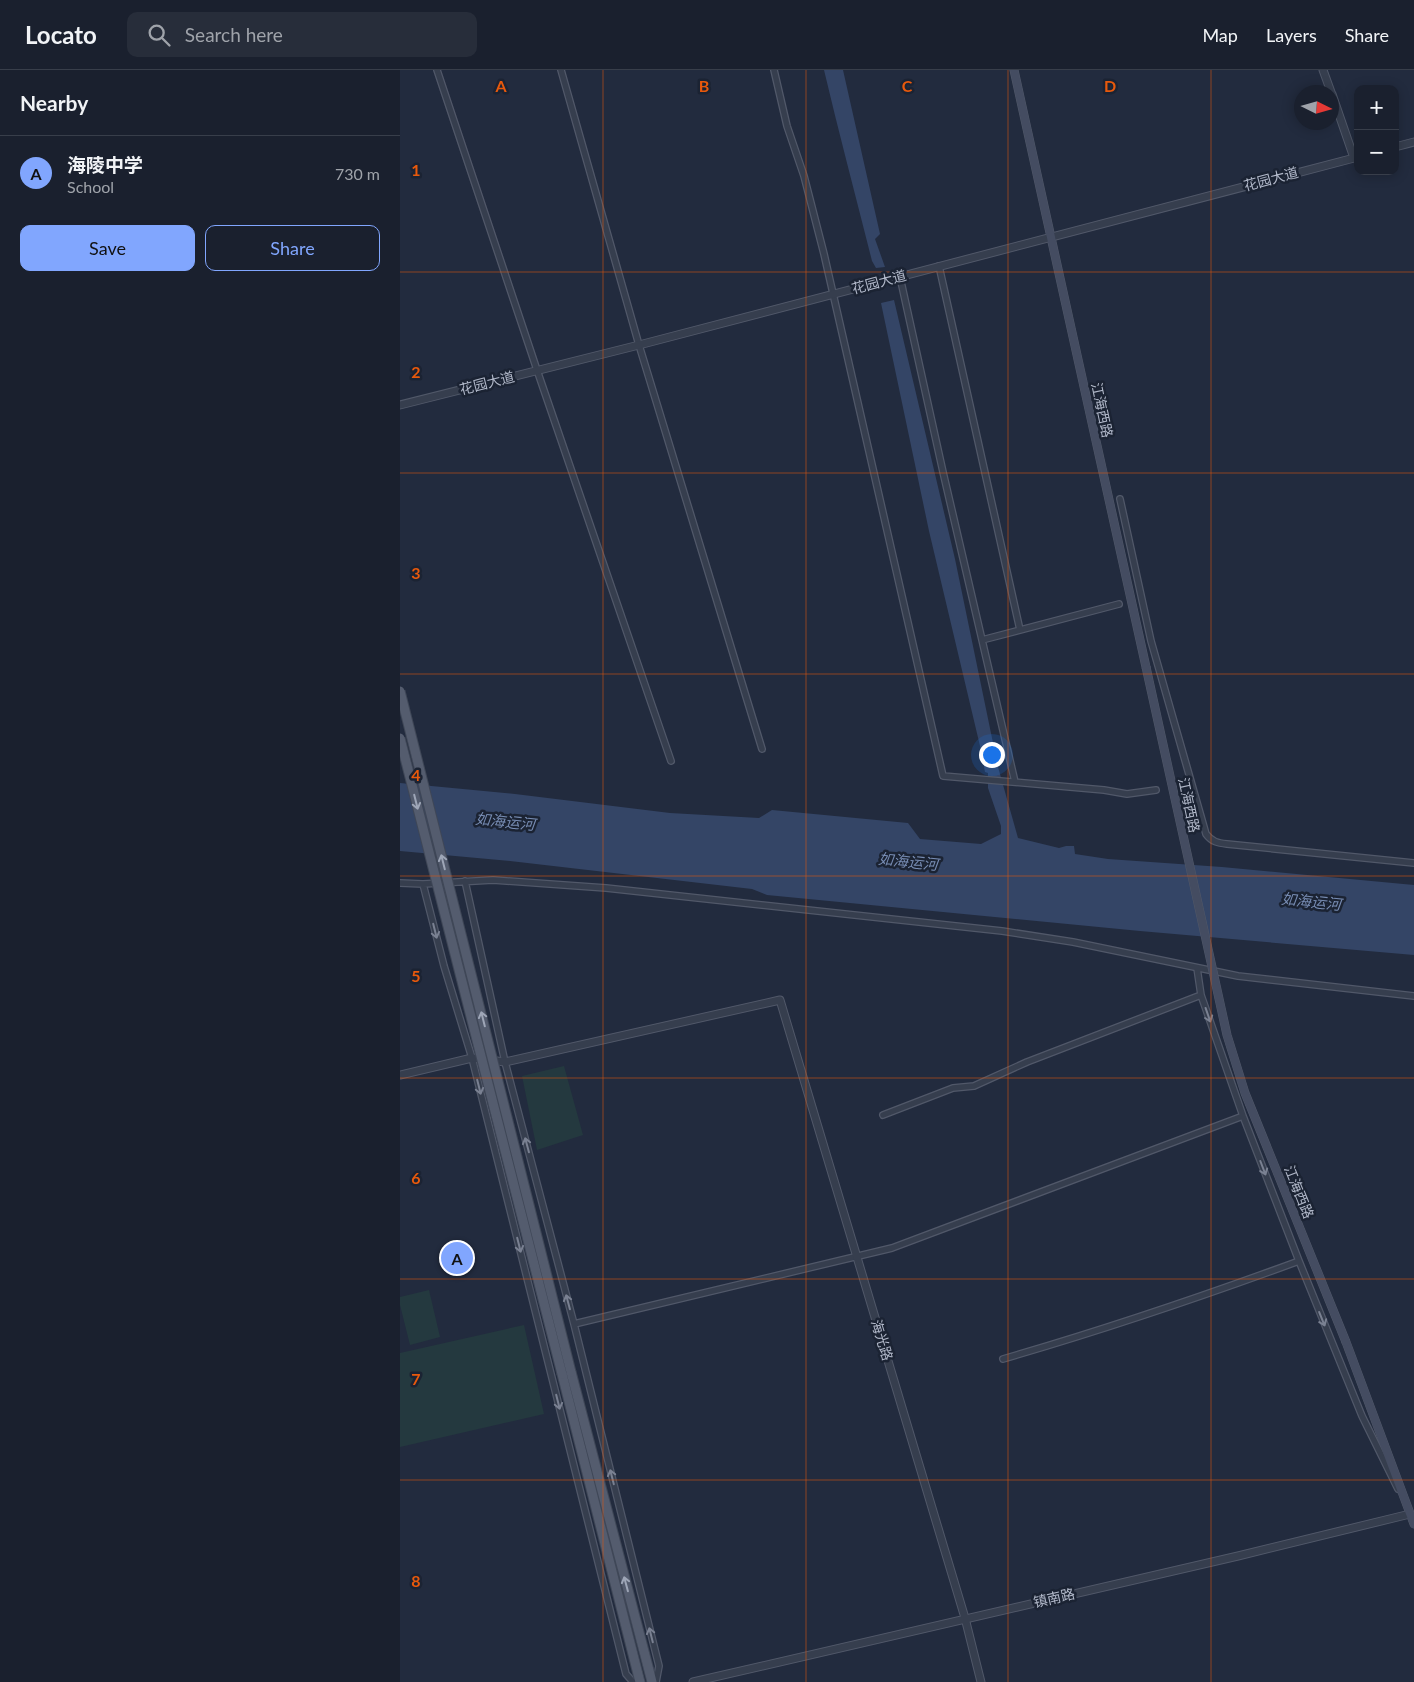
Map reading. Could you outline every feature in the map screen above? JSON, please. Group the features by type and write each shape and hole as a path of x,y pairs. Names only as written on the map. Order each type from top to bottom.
{"main road":[{"name":"江海西路","path":"1014,70 1226,1035 1245,1093 1346,1342 1412,1513 1414,1524"},
{"path":"400,691 567,1373 640,1682"},
{"path":"400,738 567,1373 652,1682"}],"street":[{"path":"437,70 537,370 671,761"},
{"path":"561,70 639,345 762,750"},
{"path":"774,70 787,126 804,176 834,294 943,776 1104,790 1127,794 1156,790"},
{"path":"1323,70 1328,85"},
{"path":"1339,113 1354,152"},
{"path":"1399,146 1414,142"},
{"name":"花园大道","path":"400,405 639,345 1354,158"},
{"path":"939,266 1020,630"},
{"path":"900,276 1015,782"},
{"path":"1120,499 1151,641 1206,834 1210,839 1216,842 1237,845 1414,863"},
{"path":"982,640 1119,604"},
{"path":"400,883 423,884 493,880 606,888 1002,931 1073,942 1238,976 1414,996"},
{"path":"465,881 505,1062 574,1324 659,1666 656,1682"},
{"path":"423,884 444,966 472,1058 626,1674 633,1682"},
{"path":"1197,968 1201,995 1243,1116 1299,1261 1362,1416 1412,1513"},
{"path":"883,1115 954,1088 974,1086 1027,1062 1201,995"},
{"name":"海光路","path":"505,1062 780,1000 965,1618 982,1682"},
{"path":"400,1075 472,1058 505,1062"},
{"path":"574,1324 857,1258 902,1245 1243,1116"},
{"path":"1003,1359 1075,1338 1221,1290 1299,1261"},
{"name":"镇南路","path":"693,1682 1238,1556 1412,1513"}],"green space":[{"path":"564,1066 583,1135 537,1150 522,1076"},
{"path":"429,1290 440,1337 410,1345 400,1305 400,1297"},
{"path":"524,1325 544,1414 400,1447 400,1353"}],"water":[{"path":"824,70 843,70 880,234 875,239 885,267 876,268 872,261"},
{"name":"如海运河","path":"894,300 955,559 998,767 1018,838 1059,848 1074,846 1075,854 1108,859 1222,867 1414,885 1414,955 767,895 752,889 510,861 400,851 400,783 515,794 670,813 759,818 772,810 908,823 920,839 981,844 1001,834 1001,826 988,788 988,773 985,772 929,531 881,303"}],"place":[{"name":"海陵中学","path":"457,1258"}]}
